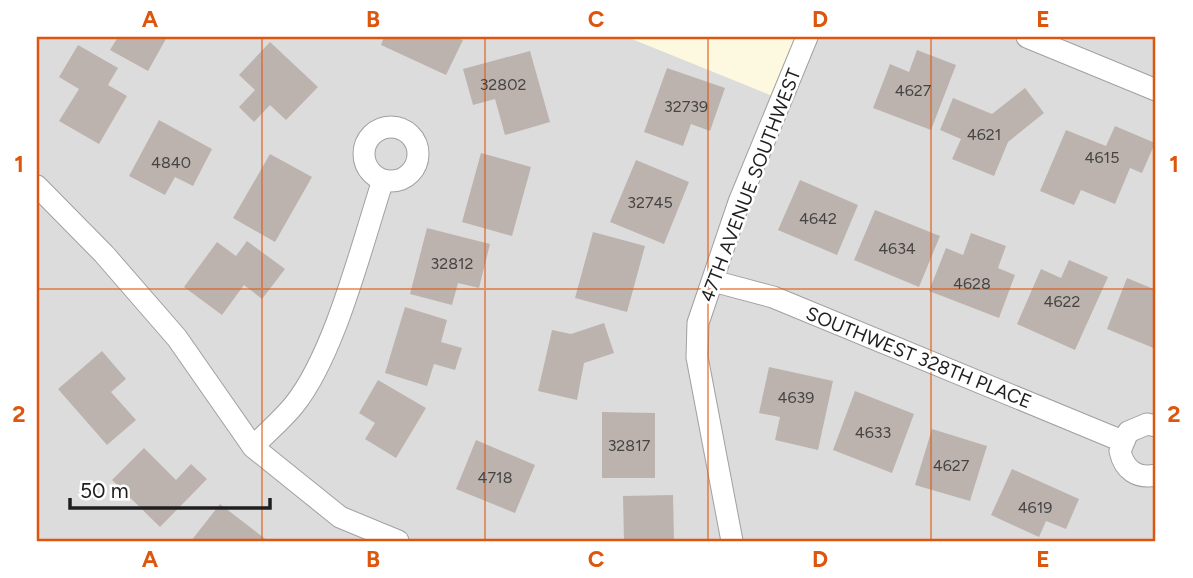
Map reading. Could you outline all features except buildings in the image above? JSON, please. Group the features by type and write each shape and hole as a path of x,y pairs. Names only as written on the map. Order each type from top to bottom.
{"street":[{"name":"47TH AVENUE SOUTHWEST","path":"732,541 696,357 698,323 739,202 807,37"},
{"path":"1027,37 1156,90"},
{"path":"253,447 295,404 320,360 342,304 383,180"},
{"path":"37,186 104,254 177,338 253,447 340,517 398,541"},
{"name":"SOUTHWEST 328TH PLACE","path":"713,281 773,297 1122,441"},
{"path":"1156,426 1136,426 1122,441 1122,460 1128,469 1136,475 1156,475"}],"shaded area":[{"path":"37,37 1156,37 1156,541 37,541"},
{"path":"627,37 807,37 780,99"}]}
